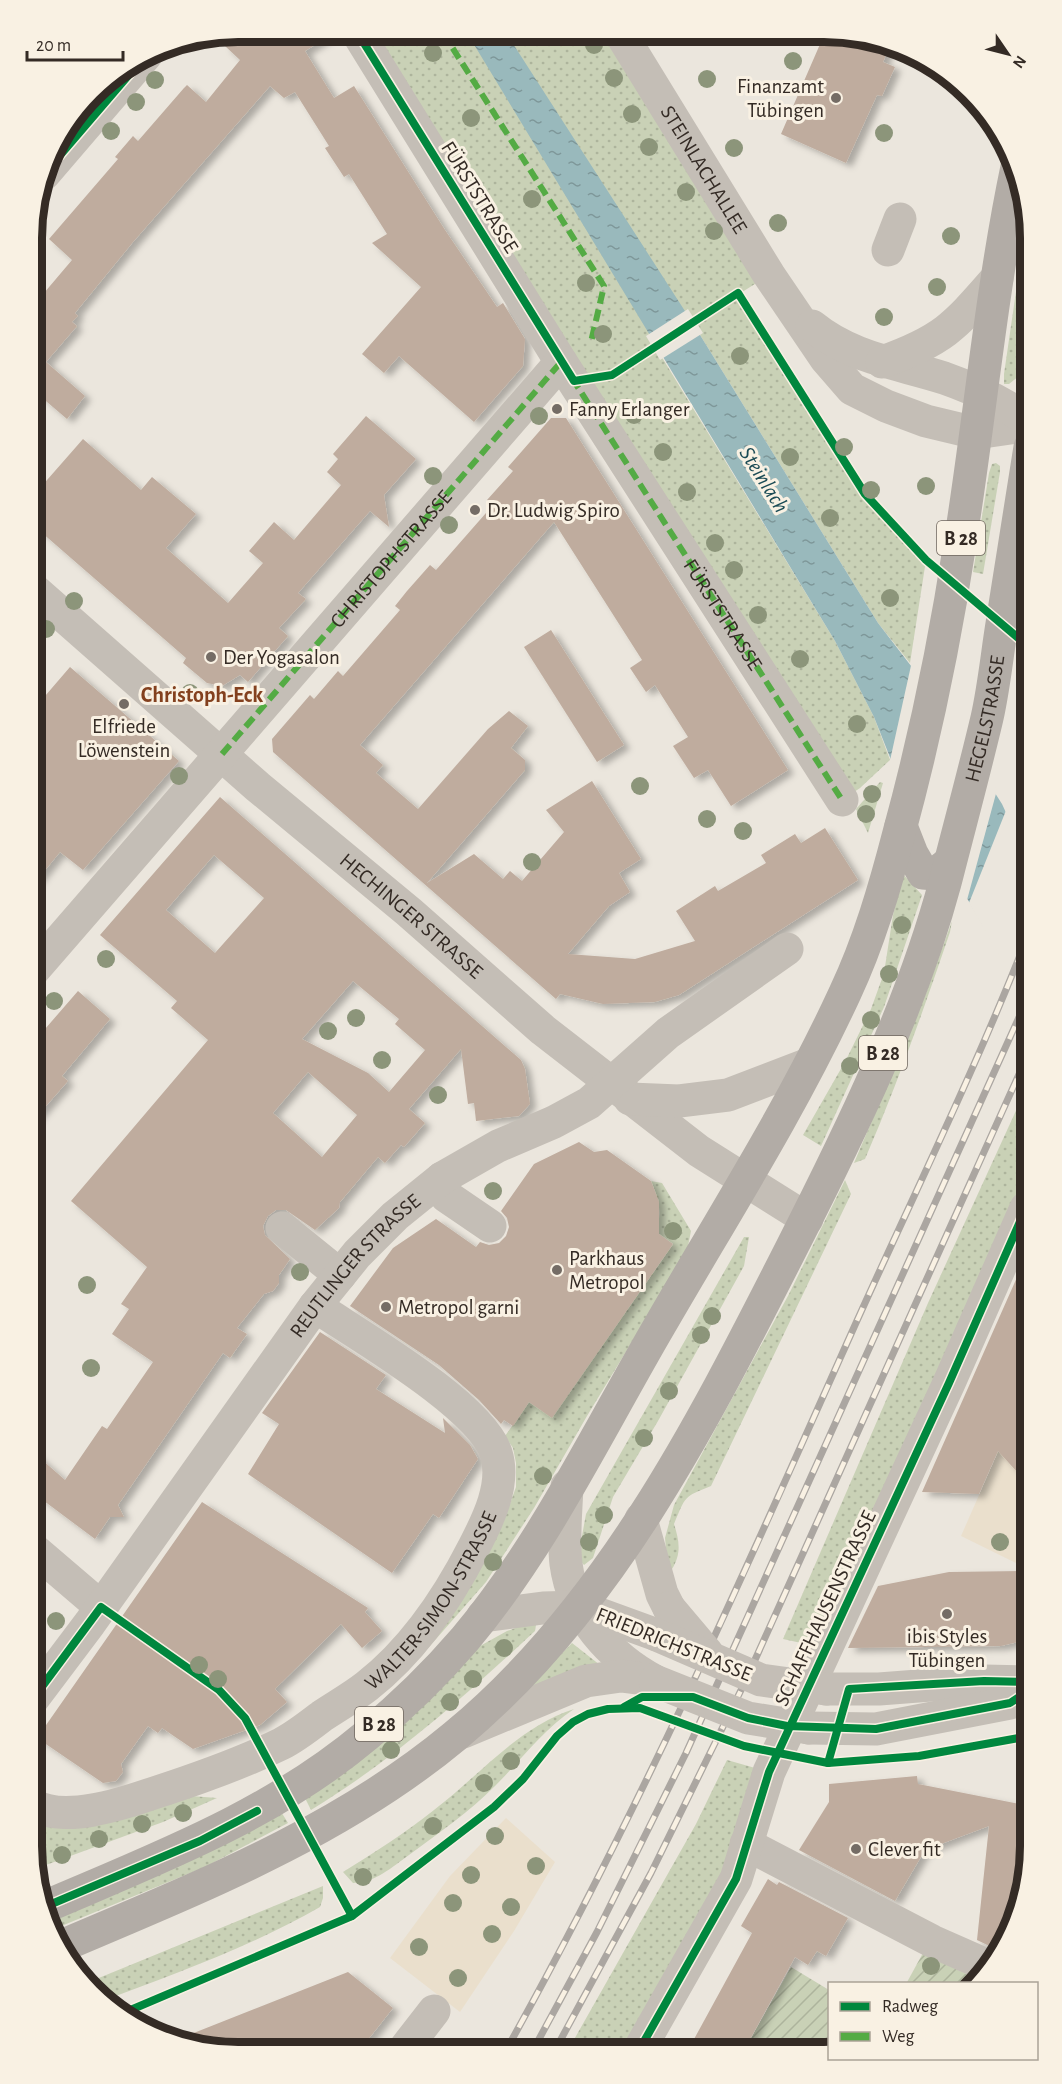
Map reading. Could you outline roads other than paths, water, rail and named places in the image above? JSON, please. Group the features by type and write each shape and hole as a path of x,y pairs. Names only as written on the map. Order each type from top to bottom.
{"main road":[{"name":"B 28","path":"51,1904 200,1841 256,1811 302,1783 363,1738 414,1693 483,1616 516,1571 809,1064 860,957 902,823 926,722 943,643 982,393 997,278 1013,188"},
{"name":"HEGELSTRASSE","path":"944,873 987,715 1020,509"},
{"path":"902,823 920,869 930,875 944,873"},
{"name":"B 28","path":"68,1943 225,1876 277,1851 395,1781 456,1736 523,1674 580,1607 641,1519 716,1392 807,1219 889,1039 924,948 944,873"}],"street":[{"name":"FÜRSTSTRASSE","path":"363,42 561,362 842,800"},
{"name":"STEINLACHALLEE","path":"626,42 698,161 790,304 826,359 852,389 885,406 926,421 976,433"},
{"path":"60,155 129,75"},
{"path":"888,250 900,219"},
{"path":"882,362 931,343 952,328 997,278"},
{"name":"STEINLACHALLEE","path":"790,304 806,322 831,341 882,362 942,378 982,393"},
{"name":"CHRISTOPHSTRASSE","path":"42,961 561,362"},
{"path":"982,393 1009,406 1020,415"},
{"path":"976,433 1020,425"},
{"name":"HECHINGER STRASSE","path":"42,597 543,1030 620,1092 743,1181 807,1219"},
{"name":"REUTLINGER STRASSE","path":"42,1687 315,1306 340,1275 395,1216 442,1178 498,1146 554,1122 589,1103 620,1092 668,1033 787,949"},
{"path":"620,1092 680,1101 728,1095 809,1064"},
{"path":"442,1178 447,1196 490,1226"},
{"name":"SCHAFFHAUSENSTRASSE","path":"644,2042 736,1879 770,1772 867,1584 949,1383 1020,1222"},
{"path":"282,1228 340,1275"},
{"name":"WALTER-SIMON-STRASSE","path":"42,1808 53,1813 82,1811 135,1800 180,1769 222,1770 283,1743 368,1685 416,1637 454,1587 480,1535 496,1492 499,1472 495,1451 485,1434 462,1408 315,1306"},
{"name":"B 28","path":"567,1486 566,1565 580,1607"},
{"path":"641,1519 662,1594 663,1622"},
{"path":"42,1557 101,1607"},
{"path":"483,1616 543,1608 580,1607"},
{"name":"FRIEDRICHSTRASSE","path":"580,1607 663,1622 714,1660 761,1680 826,1689 899,1688 984,1681 1020,1682"},
{"name":"FRIEDRICHSTRASSE","path":"580,1607 589,1624 608,1648 649,1679 748,1718 809,1728 876,1730 1010,1703 1020,1696"},
{"path":"456,1736 586,1681 621,1676 649,1679"},
{"path":"899,1688 902,1725"},
{"path":"746,1844 932,1941 981,1963"},
{"path":"410,2042 434,2011"}],"water":[{"name":"Steinlach","path":"472,42 512,42 692,322 878,623 928,688 1002,804 1020,843 1020,988 903,790 874,717 835,641"}],"railway":[{"path":"510,2042 599,1876 686,1697 966,1083 1020,956"},
{"path":"537,2042 597,1932 686,1753 1020,1015"},
{"path":"559,2042 651,1873 745,1682 1020,1072"}],"place":[{"name":"Finanzamt Tübingen","path":"836,98"},
{"name":"Fanny Erlanger","path":"557,409"},
{"name":"Dr. Ludwig Spiro","path":"475,510"},
{"name":"Der Yogasalon","path":"211,657"},
{"name":"Elfriede Löwenstein","path":"124,704"},
{"name":"Parkhaus Metropol","path":"557,1270"},
{"name":"Metropol garni","path":"386,1307"},
{"name":"ibis Styles Tübingen","path":"947,1614"},
{"name":"Clever fit","path":"856,1849"}],"district":[{"name":"Christoph-Eck","path":"202,694"}]}
